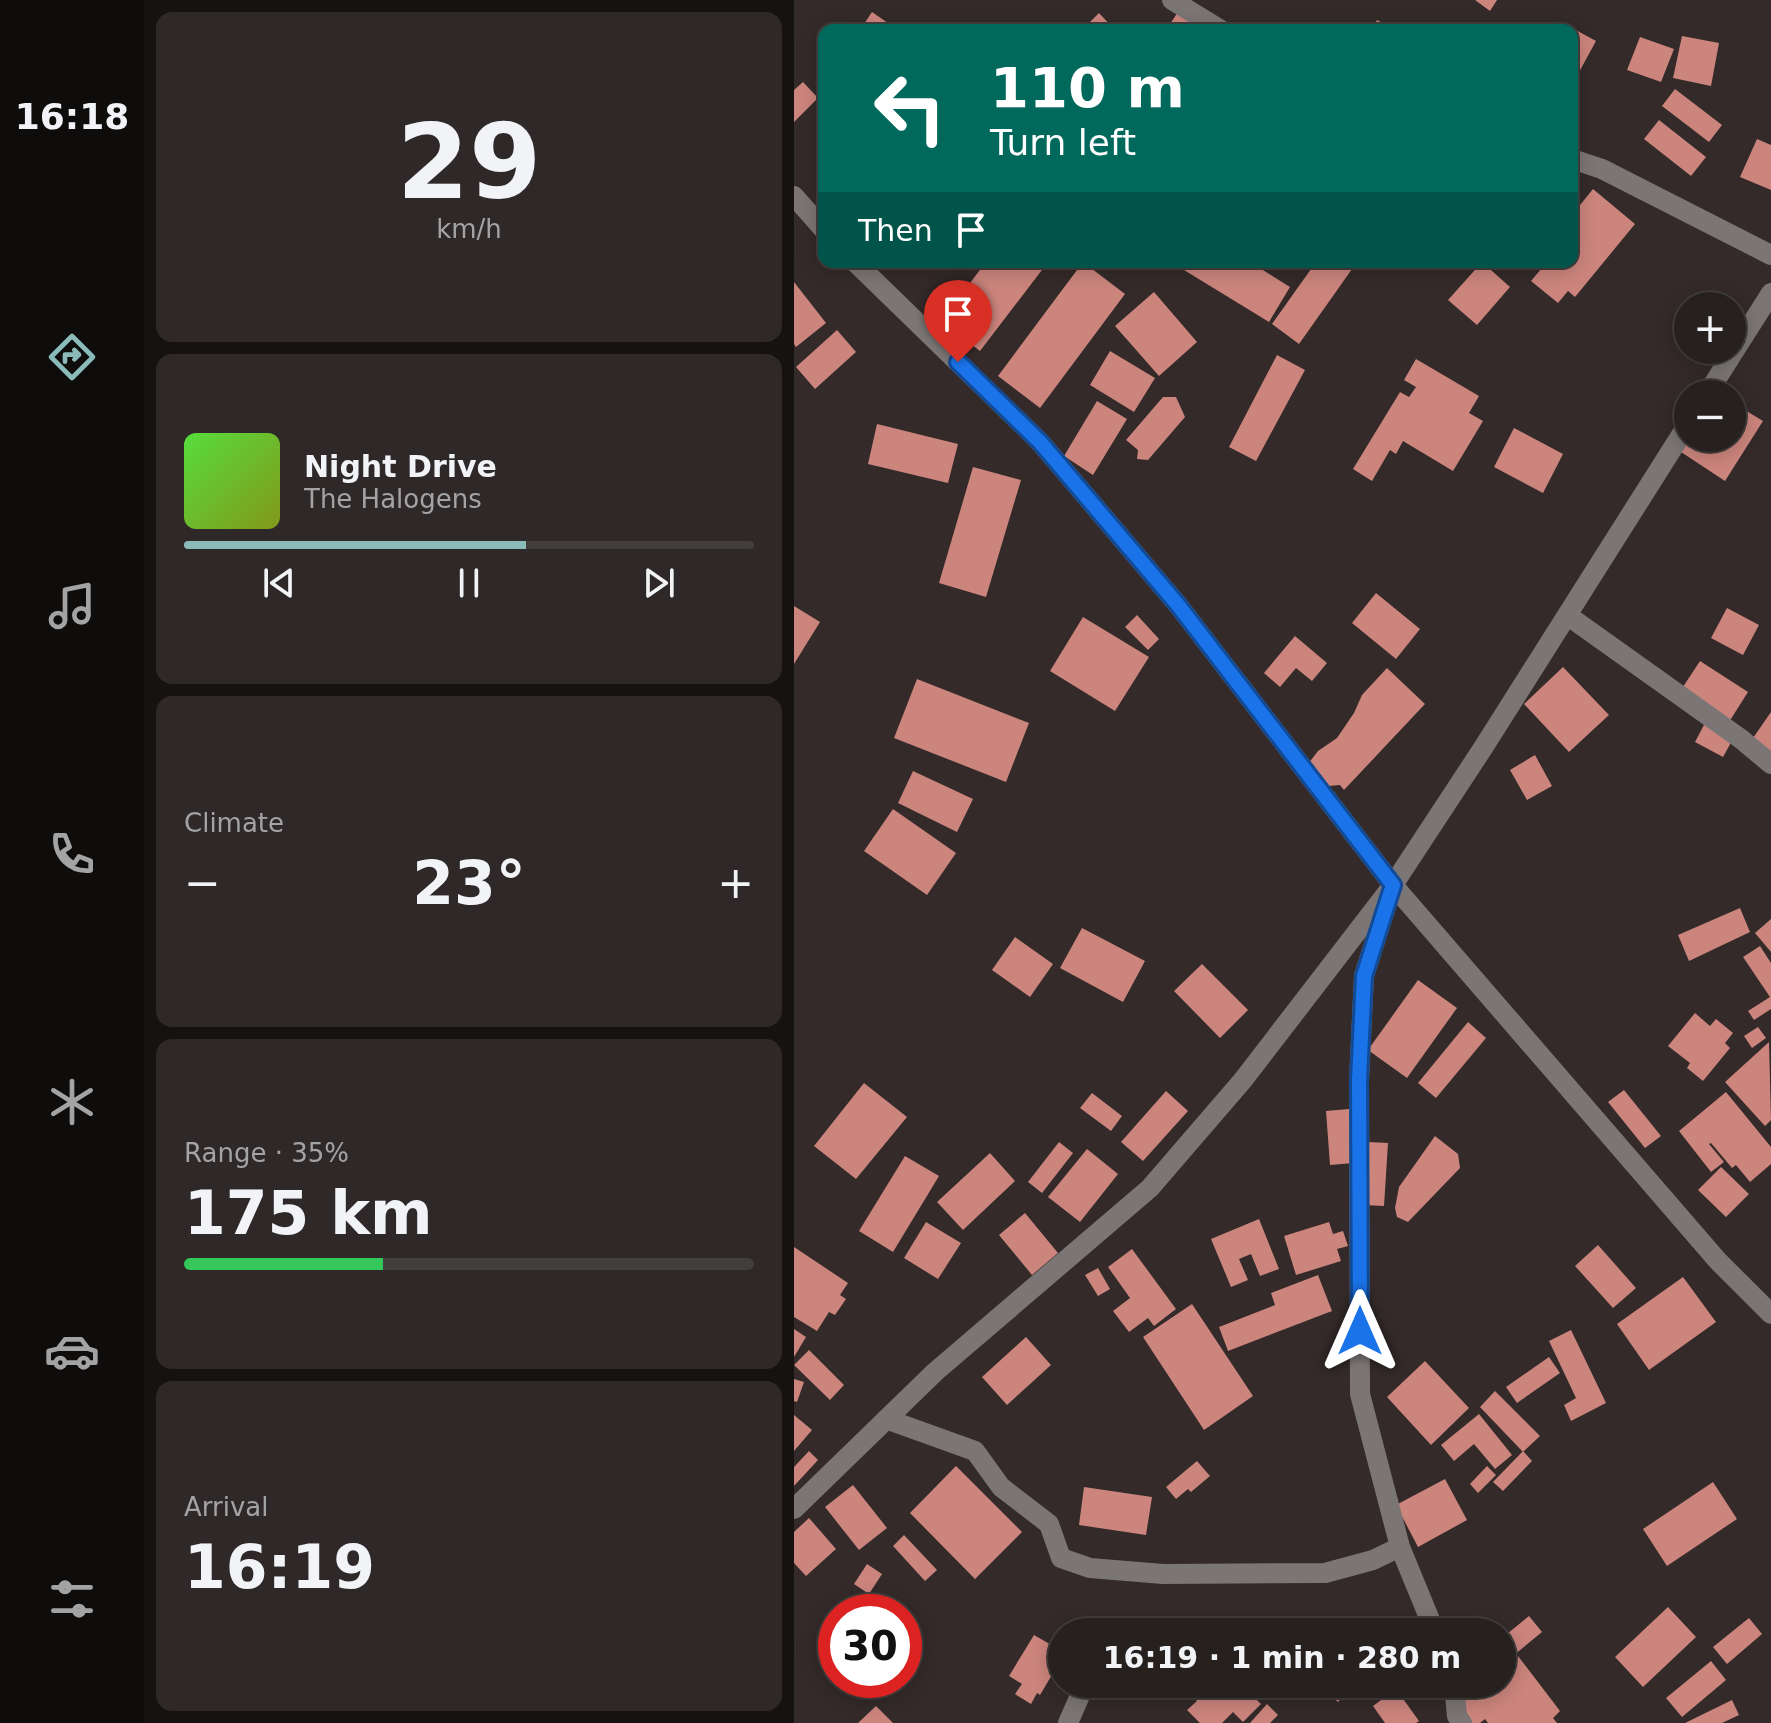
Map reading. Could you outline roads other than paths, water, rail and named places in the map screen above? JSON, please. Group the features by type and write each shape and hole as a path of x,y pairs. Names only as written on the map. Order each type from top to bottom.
{"street":[{"path":"1172,0 1211,24"},
{"path":"1578,161 1602,169 1771,255"},
{"path":"794,196 818,223"},
{"path":"861,268 1040,442 1178,605 1393,885 1718,1261 1771,1314"},
{"path":"1716,380 1771,293"},
{"path":"794,1509 935,1372 1150,1188 1243,1080 1393,885 1674,446"},
{"path":"1567,615 1741,739 1771,764"},
{"path":"1393,885 1364,976 1359,1080 1360,1394 1400,1547 1429,1618"},
{"path":"886,1419 975,1451 1001,1487 1049,1524 1061,1558 1090,1568 1163,1574 1325,1573 1373,1560 1400,1547"},
{"path":"1068,1723 1079,1698"},
{"path":"1455,1698 1457,1716 1462,1723"}]}
